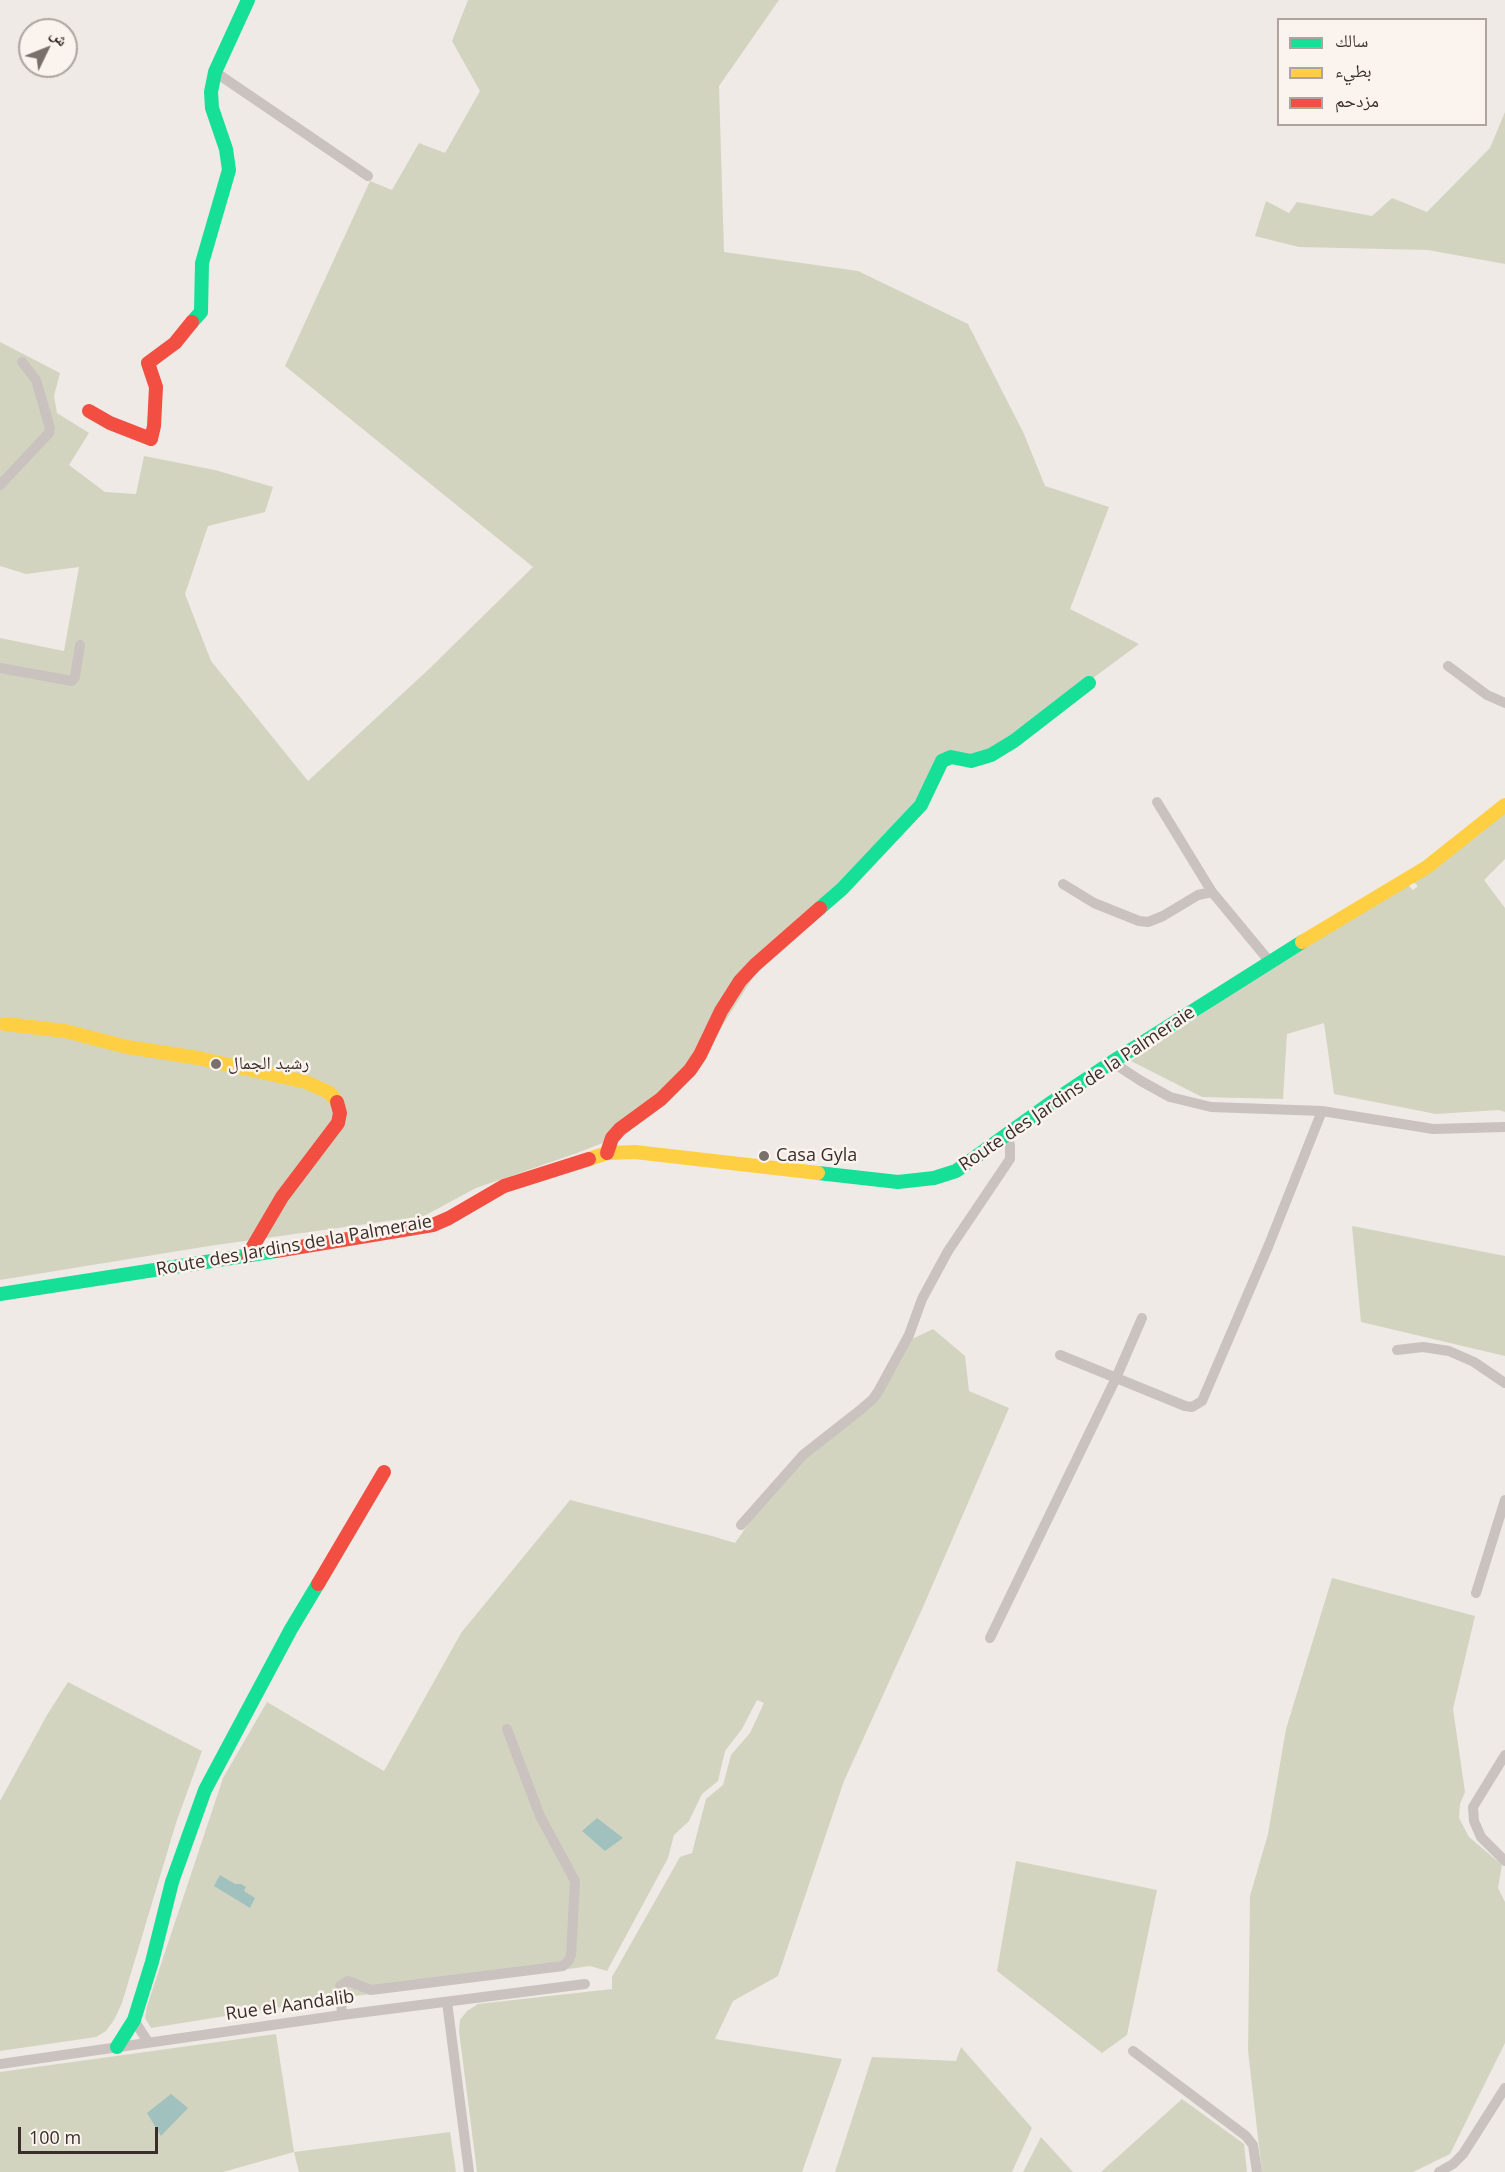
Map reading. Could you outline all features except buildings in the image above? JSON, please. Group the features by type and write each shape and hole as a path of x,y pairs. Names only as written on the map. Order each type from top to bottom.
{"street":[{"path":"89,411 110,423 151,439 156,387 148,363 175,343 201,312 202,263 229,170 226,149 211,101 215,72 248,0"},
{"path":"215,72 368,176"},
{"path":"0,485 49,434 50,428 36,380 22,362"},
{"path":"0,668 72,681 75,677 80,645"},
{"path":"1448,666 1487,695 1505,703"},
{"path":"607,1153 612,1138 620,1129 661,1099 690,1070 700,1055 721,1011 740,981 754,965 842,890 921,805 942,761 951,757 971,761 991,755 1014,741 1089,683"},
{"path":"1157,802 1212,892 1270,962"},
{"name":"Route des Jardins de la Palmeraie","path":"0,1294 433,1225 504,1186 607,1153 635,1152 898,1182 934,1178 956,1171 1112,1062 1270,962 1427,867 1505,804"},
{"path":"1063,884 1094,903 1139,921 1148,922 1163,916 1198,895 1212,892"},
{"path":"5,1024 65,1031 127,1047 198,1058 306,1082 330,1093 336,1100 340,1113 338,1123 282,1197 248,1255"},
{"path":"1112,1062 1125,1072 1170,1097 1210,1107 1322,1111 1432,1129 1505,1127"},
{"path":"1060,1355 1185,1406 1192,1407 1202,1401 1268,1247 1322,1111"},
{"path":"741,1525 803,1455 859,1411 879,1390 909,1335 922,1299 948,1251 1010,1159 1008,1136"},
{"path":"990,1638 1116,1378 1142,1318"},
{"path":"1397,1350 1423,1347 1449,1351 1468,1359 1505,1383"},
{"path":"117,2047 134,2020 152,1962 172,1882 205,1790 291,1629 384,1472"},
{"path":"1476,1593 1505,1500"},
{"path":"342,2015 340,1986 348,1981 371,1990 563,1966 569,1960 575,1881 540,1816 507,1729"},
{"path":"1505,1755 1473,1808 1474,1821 1481,1837 1505,1861"},
{"name":"Rue el Aandalib","path":"0,2064 585,1983"},
{"path":"447,2002 469,2172"},
{"path":"134,2020 148,2042"},
{"path":"1133,2051 1246,2136 1253,2145 1257,2172"},
{"path":"1439,2172 1453,2164 1463,2154 1505,2088"}],"green space":[{"path":"468,0 779,0 719,86 724,252 858,271 968,324 1024,434 1045,486 1109,507 1070,609 1139,644 977,764 952,761 757,971 700,1061 623,1135 476,1188 424,1216 209,1246 0,1280 0,638 64,651 79,567 26,574 0,566 0,342 60,373 54,396 57,413 89,433 69,465 105,492 136,494 144,456 215,470 273,487 265,512 208,526 185,594 211,661 308,781 429,669 533,567 285,366 370,181 392,190 419,143 445,153 480,91 452,41"},
{"path":"1505,112 1505,264 1428,250 1299,247 1255,236 1266,201 1289,213 1297,202 1372,216 1392,198 1427,212 1490,148"},
{"path":"1505,812 1505,859 1484,880 1505,908 1505,1112 1499,1110 1436,1114 1334,1094 1324,1023 1287,1034 1283,1099 1202,1097 1131,1061 1299,949 1406,883 1413,890 1418,886 1412,881"},
{"path":"1352,1226 1505,1256 1505,1356 1361,1322"},
{"path":"933,1329 965,1356 969,1391 1009,1408 923,1607 844,1781 778,1976 733,2001 715,2039 842,2059 802,2172 477,2172 459,2031 460,2020 467,2011 478,2004 612,1989 612,1977 680,1857 692,1853 706,1799 723,1785 731,1755 750,1733 764,1703 757,1700 742,1729 725,1751 718,1781 702,1794 689,1821 674,1835 668,1858 607,1971 590,1966 331,1999 151,2028 145,2018 147,2006 223,1778 267,1702 384,1771 461,1633 570,1500 735,1543 763,1503 809,1454 877,1401 910,1340"},
{"path":"1332,1578 1475,1616 1453,1709 1465,1792 1460,1804 1459,1818 1469,1837 1502,1865 1498,1888 1505,1902 1505,2043 1450,2154 1413,2172 1262,2172 1248,2051 1250,1896 1268,1834 1286,1729"},
{"path":"68,1682 202,1751 176,1823 122,2003 114,2020 106,2031 96,2037 0,2051 0,1801 47,1715"},
{"path":"1016,1861 1157,1890 1127,2035 1102,2053 997,1971"},
{"path":"276,2034 294,2152 223,2172 0,2172 0,2072"},
{"path":"961,2047 1032,2128 1012,2172 835,2172 872,2057 956,2061"},
{"path":"1182,2099 1244,2144 1247,2172 1101,2172"},
{"path":"450,2132 456,2172 299,2172 294,2152"},
{"path":"1041,2137 1073,2172 1023,2172"}],"water":[{"path":"597,1818 623,1838 605,1851 582,1831"},
{"path":"220,1875 235,1884 246,1887 244,1891 255,1898 250,1908 214,1886"},
{"path":"171,2094 188,2108 161,2136 147,2113"}],"traffic: fast":[{"path":"192,322 201,312 202,263 229,170 226,149 212,108 211,92 215,72 248,0"},
{"path":"820,908 842,889 921,805 942,761 951,757 971,761 991,755 1014,741 1089,683"},
{"path":"818,1173 898,1182 934,1178 956,1171 1112,1062 1302,942"},
{"path":"0,1294 276,1251"},
{"path":"117,2047 134,2020 152,1962 172,1882 205,1790 291,1629 318,1584"}],"traffic: slow":[{"path":"1302,942 1427,867 1505,805"},
{"path":"5,1024 65,1031 127,1047 198,1058 306,1082 330,1093 337,1102"},
{"path":"589,1159 607,1153 635,1152 818,1173"}],"traffic: jam":[{"path":"89,411 110,423 151,439 156,387 148,363 175,343 192,322"},
{"path":"607,1153 612,1138 620,1129 661,1099 690,1070 700,1055 721,1011 740,981 820,908"},
{"path":"248,1255 282,1197 338,1123 340,1113 337,1102"},
{"path":"276,1251 433,1225 504,1186 589,1159"},
{"path":"318,1584 384,1472"}],"place":[{"name":"رشيد الجمال","path":"216,1064"},
{"name":"Casa Gyla","path":"764,1156"}]}
